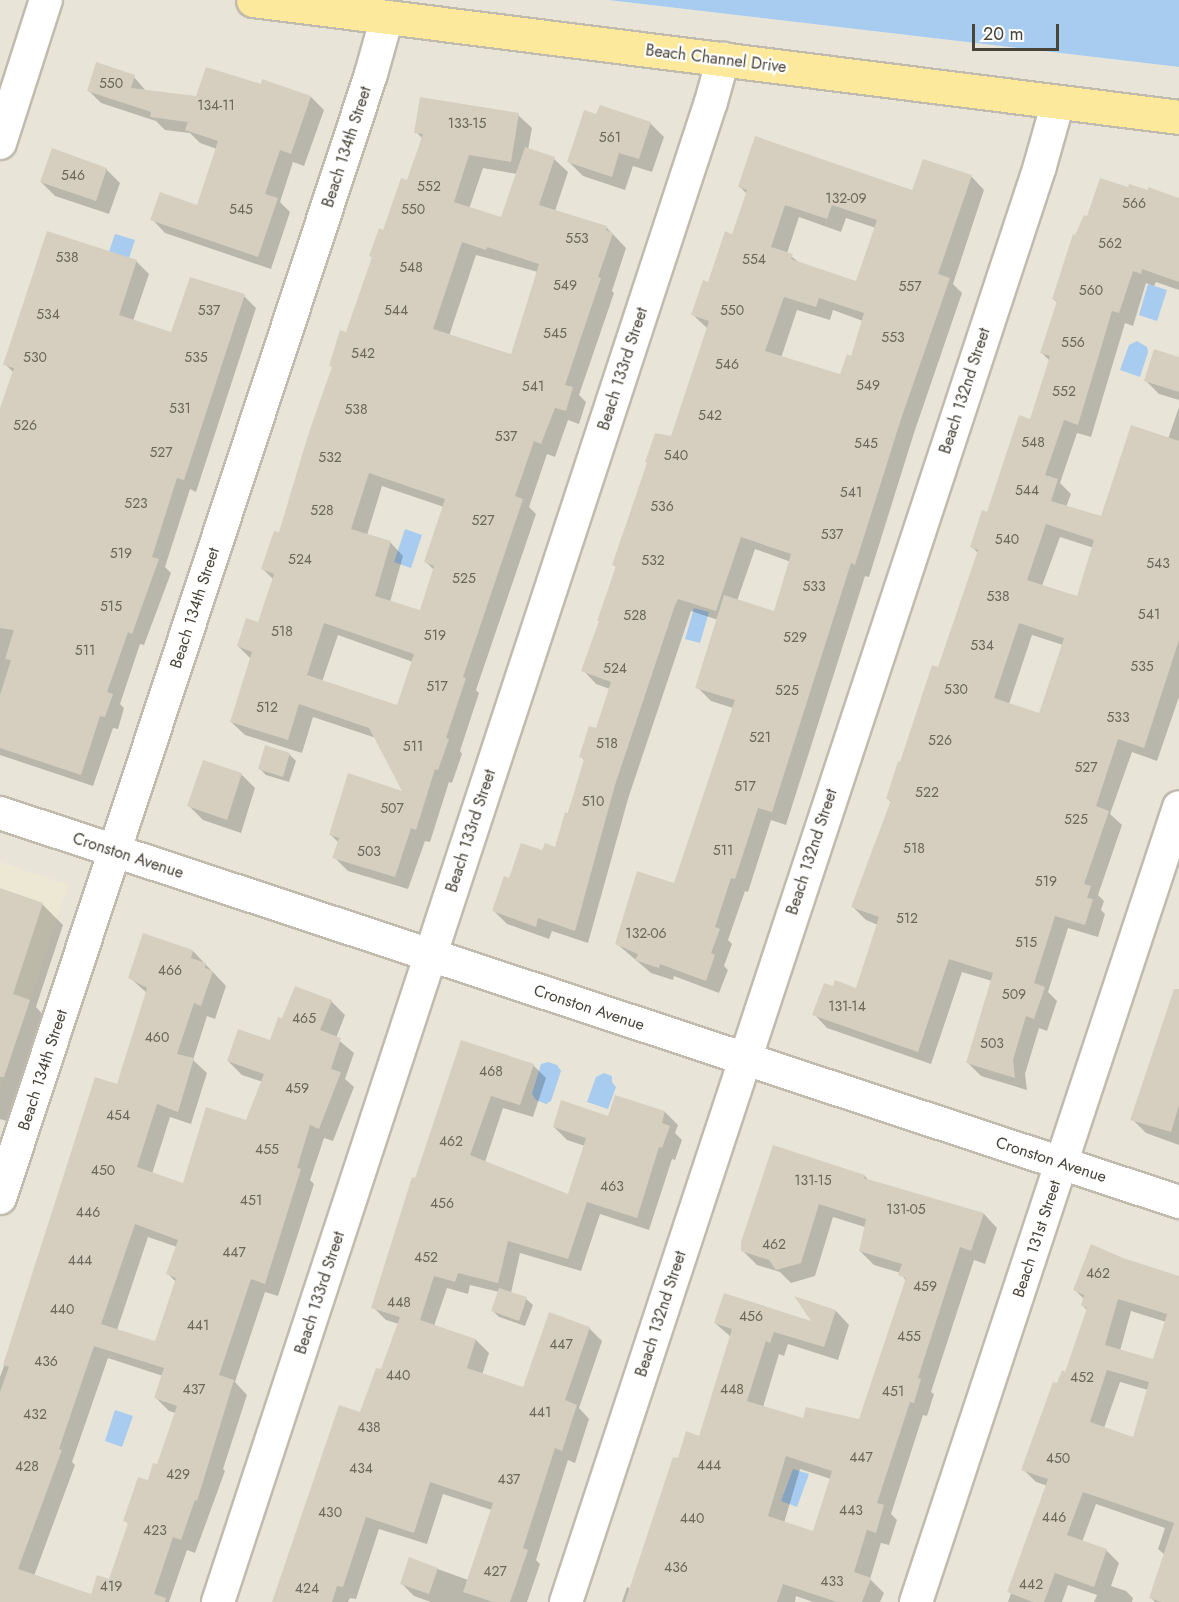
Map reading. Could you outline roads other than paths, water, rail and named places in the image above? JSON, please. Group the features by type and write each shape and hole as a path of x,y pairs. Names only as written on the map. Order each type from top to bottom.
{"main road":[{"name":"Beach Channel Drive","path":"253,0 1179,117"}],"street":[{"path":"0,143 46,0"},
{"name":"Beach 134th Street","path":"0,1198 371,74 387,17"},
{"name":"Beach 133rd Street","path":"218,1602 711,102 723,59"},
{"name":"Beach 132nd Street","path":"566,1602 1032,188 1058,102"},
{"name":"Beach 131st Street","path":"916,1602 1179,807"},
{"name":"Cronston Avenue","path":"0,813 1179,1202"}],"water":[{"path":"608,0 1179,0 1179,67"},
{"path":"115,234 135,240 124,273 104,266"},
{"path":"1148,284 1167,290 1157,321 1139,315"},
{"path":"1137,341 1147,347 1148,352 1140,377 1120,370 1129,345"},
{"path":"405,529 422,535 411,568 394,562"},
{"path":"694,608 709,612 700,643 685,639"},
{"path":"548,1062 557,1065 561,1071 551,1101 546,1104 536,1100 532,1094 541,1064"},
{"path":"604,1073 612,1076 612,1082 616,1087 608,1109 587,1102 596,1077"},
{"path":"115,1410 133,1416 122,1447 105,1441"},
{"path":"793,1469 809,1474 797,1507 781,1501"}]}
